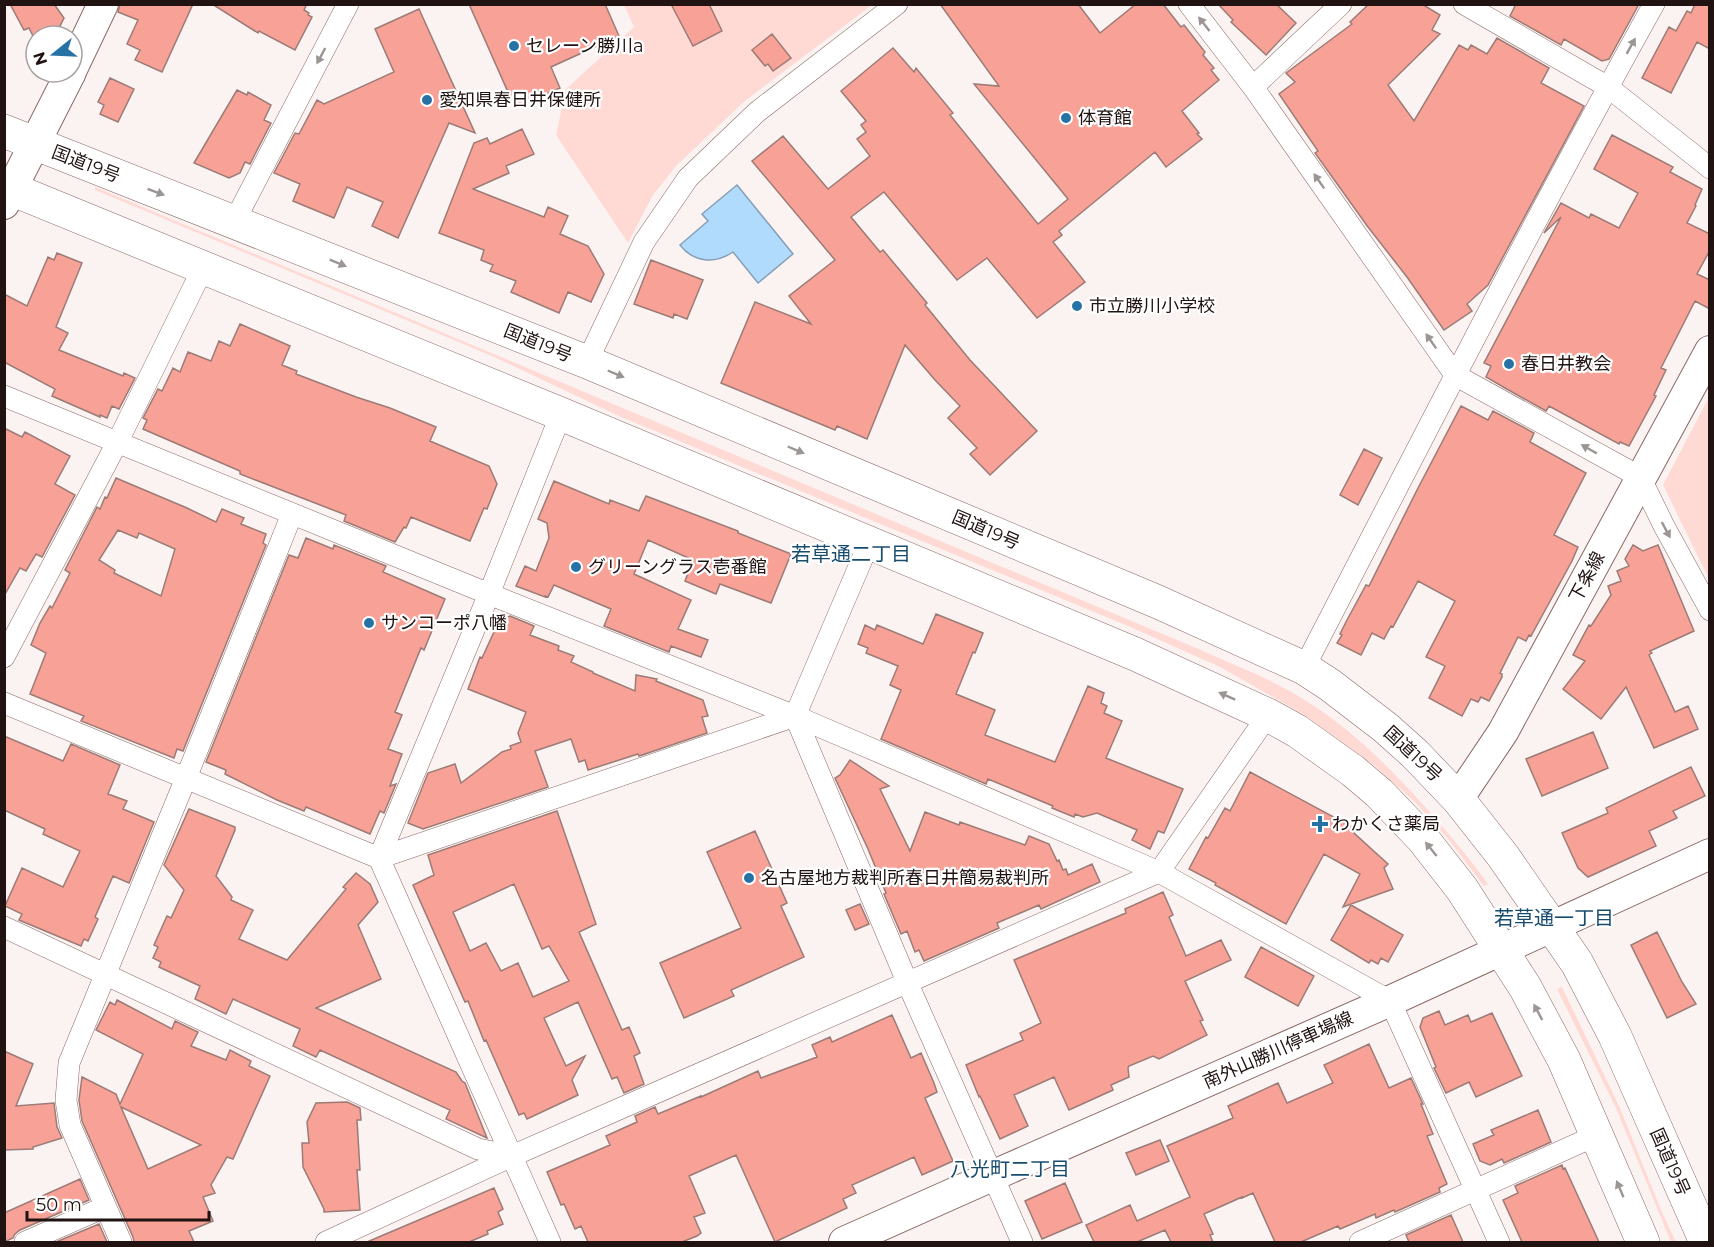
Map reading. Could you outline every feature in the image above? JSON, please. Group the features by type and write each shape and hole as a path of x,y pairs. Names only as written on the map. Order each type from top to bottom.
{"highway":[{"name":"国道19号","path":"4,131 587,362 1158,603 1304,668 1355,703 1415,754 1458,799 1503,856 1577,963 1615,1036 1706,1242"},
{"path":"7,193 204,268 561,414 1135,654 1269,715 1325,750 1353,771 1402,816 1462,889 1525,987 1564,1060 1643,1242"}],"main road":[{"path":"84,44 103,4"},
{"path":"7,193 35,145 65,84"},
{"name":"下条線","path":"1458,799 1503,732 1710,351"},
{"name":"南外山勝川停車場線","path":"844,1242 1389,1001 1710,854"}],"street":[{"path":"234,222 348,4"},
{"path":"587,362 644,242 688,178 757,112 897,4"},
{"path":"1189,4 1253,87 1455,375 1640,477 1710,610"},
{"path":"1253,87 1341,4"},
{"path":"1464,4 1608,87 1710,168"},
{"path":"1304,668 1455,375 1654,4"},
{"path":"4,657 118,441 204,268"},
{"path":"4,396 795,716 1159,872 1389,1001 1499,1242"},
{"path":"550,1242 379,858 561,414"},
{"path":"121,1242 70,1125 66,1100 69,1064 292,514"},
{"path":"869,543 795,716 908,984 1022,1242"},
{"path":"4,703 379,858 795,716"},
{"path":"326,1242 512,1156 1159,872 1269,715"},
{"path":"4,927 478,1149 512,1156"},
{"path":"1360,1242 1597,1135"},
{"path":"25,1242 105,1207"}],"shaded area":[{"path":"624,5 872,5 746,100 677,165 653,195 628,243 556,135 566,89 634,27"},
{"path":"95,187 1269,680 1325,713 1371,751 1427,809 1488,884 1484,886 1449,840 1416,803 1375,766 1303,714 1220,667 1128,626 621,417 492,356 95,190"},
{"path":"1709,397 1709,579 1663,485"},
{"path":"1562,987 1620,1108 1676,1242 1671,1242 1616,1108 1557,989"}],"water":[{"path":"737,185 793,254 758,283 733,252 712,260 705,260 692,255 680,245 708,221 702,214"}],"building":[{"path":"10,4 54,4 64,18 61,24 24,24 24,30"},
{"path":"120,4 193,4 162,72 135,60 140,50 127,44 138,20 118,12"},
{"path":"212,4 307,4 304,10 312,17 295,50 259,31 258,33"},
{"path":"469,4 605,4 619,36 551,67 560,88 515,108"},
{"path":"671,4 709,4 722,31 693,46"},
{"path":"940,4 1078,4 1100,33 1136,4 1163,4 1181,27 1184,25 1205,52 1203,55 1214,68 1211,70 1219,80 1182,111 1202,139 1166,167 1155,152 1059,231 1062,235 1053,242 1085,282 1037,318 987,258 957,280 884,192 851,217 880,252 883,250 970,360 1037,431 990,475 970,454 977,448 948,418 960,406 905,345 867,439 837,426 835,430 721,383 755,302 811,324 789,296 835,260 752,161 783,136 828,189 870,156 857,139 866,132 861,125 866,121 841,91 893,48 914,72 916,68 953,113 950,115 1038,224 1068,199 974,84 999,86"},
{"path":"1218,4 1276,4 1296,23 1266,55 1231,22 1233,20"},
{"path":"1369,4 1422,4 1440,15 1432,30 1440,34 1388,85 1414,121 1459,45 1468,50 1471,45 1487,54 1497,38 1549,68 1541,83 1584,106 1488,285 1467,304 1472,311 1444,330 1315,153 1318,151 1279,94 1295,82 1286,73 1352,24 1350,22"},
{"path":"1516,4 1639,4 1609,59 1602,61 1564,39 1561,45 1510,16"},
{"path":"1695,4 1710,4 1710,49 1697,42 1671,93 1642,78 1669,27 1676,31 1687,11 1691,13"},
{"path":"419,9 475,133 449,123 398,238 372,226 383,202 347,187 334,218 293,201 300,184 274,173 295,133 299,134 317,100 324,104 394,72 375,29"},
{"path":"772,34 791,58 773,71 768,64 765,66 752,50"},
{"path":"110,78 134,89 118,122 100,114 104,105 98,102"},
{"path":"237,90 247,95 248,92 271,105 264,120 271,123 250,164 245,162 240,173 229,178 194,163"},
{"path":"522,129 534,154 506,166 509,173 473,189 544,217 548,207 568,216 560,234 588,246 604,274 591,302 568,292 559,313 511,292 516,281 490,271 493,265 481,260 484,250 439,233 474,143 487,138 490,144"},
{"path":"1612,135 1673,167 1670,172 1702,189 1687,223 1710,234 1710,250 1697,274 1710,280 1710,309 1695,301 1661,368 1666,370 1654,395 1656,396 1629,446 1620,442 1619,444 1549,406 1546,411 1505,388 1486,377 1491,366 1484,363 1561,217 1544,233 1561,203 1589,218 1591,214 1619,228 1638,193 1594,169"},
{"path":"57,253 82,263 56,327 68,333 59,350 123,376 124,373 135,378 119,409 112,406 107,418 52,396 55,389 4,362 4,294 27,306 48,257 54,260"},
{"path":"651,260 703,280 687,319 674,314 673,318 634,304"},
{"path":"240,324 290,346 282,365 297,371 296,374 436,427 430,441 489,466 497,484 470,541 411,517 395,542 344,521 346,515 240,474 240,471 143,429 147,420 143,418 158,389 162,391 173,368 180,372 188,352 211,361 219,341 230,346"},
{"path":"1461,406 1488,420 1493,411 1534,433 1530,442 1586,473 1554,535 1578,547 1572,561 1531,636 1529,635 1526,641 1518,637 1500,673 1502,677 1489,701 1481,697 1478,702 1471,699 1462,716 1429,698 1445,666 1426,657 1455,601 1418,581 1384,639 1372,633 1361,655 1337,643 1366,585 1369,586"},
{"path":"4,428 22,437 25,432 70,456 55,484 75,495 42,557 36,554 26,571 20,568 4,596"},
{"path":"1364,449 1382,458 1358,505 1340,495"},
{"path":"116,478 216,522 222,509 244,518 241,524 266,534 263,543 266,545 183,751 177,749 174,758 81,721 84,716 30,694 46,653 31,645 40,623 50,606 52,608 70,573 65,570 97,507 100,509 105,497 107,498","holes":["118,530 137,538 139,533 175,549 161,596 114,573 115,570 99,560"]},
{"path":"554,481 609,504 610,500 639,511 646,496 791,554 771,603 720,584 716,594 685,581 693,560 648,540 634,574 691,600 678,629 708,640 701,657 671,646 669,652 604,626 611,609 554,585 548,597 516,586 525,566 536,571 549,538 547,523 538,519"},
{"path":"306,538 333,549 334,545 386,566 383,572 445,599 424,650 421,648 395,712 402,715 388,749 402,754 390,786 396,784 384,813 380,811 370,834 306,807 304,811 277,800 225,774 226,770 206,762 289,555 298,558"},
{"path":"1633,545 1643,551 1658,545 1694,631 1650,651 1652,653 1649,655 1675,712 1688,706 1698,729 1654,748 1626,687 1601,719 1563,689 1585,661 1573,655 1589,625 1591,626 1611,595 1608,586 1621,581 1617,571 1629,566 1625,559"},
{"path":"936,614 983,633 956,694 995,710 985,735 1055,762 1088,686 1104,693 1101,703 1107,706 1104,713 1122,721 1106,758 1183,789 1164,833 1158,831 1150,849 1132,840 1137,830 1097,813 1083,817 1075,814 1074,817 988,779 986,784 881,739 901,690 890,685 898,666 866,653 868,648 858,644 865,625 875,630 877,625 923,644"},
{"path":"510,616 534,626 530,635 559,646 558,650 574,656 571,662 593,673 635,691 636,675 657,679 656,681 703,700 708,716 702,717 707,733 588,770 585,760 579,762 571,739 535,751 548,787 423,829 408,823 428,773 455,764 461,783 502,752 511,749 510,746 521,742 518,733 526,712 468,689 480,657 482,658 499,621"},
{"path":"1593,732 1608,768 1542,796 1526,759"},
{"path":"4,736 63,761 71,744 120,765 108,794 127,801 123,809 154,822 129,883 113,876 95,917 98,919 88,941 84,939 81,946 19,920 22,914 5,906 22,868 63,887 80,851 43,834 45,829 4,810"},
{"path":"850,760 889,786 880,789 910,851 925,812 1025,845 1029,836 1049,844 1057,861 1059,860 1068,875 1092,864 1100,882 1041,909 1039,905 997,923 999,928 924,961 919,950 915,952 907,931 901,934 868,849 835,778 840,775"},
{"path":"1691,767 1705,796 1673,811 1677,818 1649,831 1656,846 1588,877 1578,868 1562,833 1608,813 1606,808"},
{"path":"1250,772 1356,829 1354,833 1388,864 1384,868 1393,889 1343,907 1360,874 1324,854 1286,924 1189,869 1225,808 1230,811"},
{"path":"189,809 235,827 216,876 232,897 231,900 253,910 239,939 287,960 346,889 343,887 356,873 370,884 378,902 358,925 381,979 316,1008 456,1072 465,1083 487,1138 446,1119 450,1110 320,1050 316,1057 293,1046 300,1029 233,999 226,1014 195,999 200,986 159,967 161,962 153,958 158,947 154,945 167,916 171,918 184,890 164,865"},
{"path":"557,811 596,924 579,932 622,1030 629,1027 640,1053 634,1056 644,1084 624,1093 617,1077 612,1079 578,1002 544,1018 566,1066 585,1056 572,1080 578,1095 527,1119 524,1113 519,1115 413,885 434,875 428,855","holes":["514,884 542,949 549,946 569,981 533,997 518,963 501,971 486,943 470,951 453,912"]},
{"path":"755,831 787,903 781,906 804,957 731,990 734,996 684,1018 660,963 741,928 707,852"},
{"path":"1163,892 1173,915 1169,917 1186,956 1221,940 1231,960 1185,981 1203,1020 1200,1021 1207,1035 1159,1059 1153,1056 1129,1066 1129,1077 1111,1085 1113,1090 1069,1110 1054,1077 1014,1095 1028,1126 1000,1139 966,1065 1023,1040 1020,1033 1041,1023 1014,960 1126,913 1125,909"},
{"path":"860,904 869,924 855,930 846,910"},
{"path":"1351,905 1403,935 1388,962 1381,958 1378,964 1371,960 1369,963 1331,940"},
{"path":"1657,932 1682,982 1696,1004 1667,1018 1631,945"},
{"path":"1261,947 1314,976 1298,1006 1245,977"},
{"path":"117,1000 172,1029 175,1021 198,1032 191,1046 226,1060 230,1050 251,1061 249,1066 270,1076 233,1159 227,1157 211,1185 215,1193 203,1197 213,1221 189,1231 194,1242 134,1242 82,1121 79,1100 82,1077 116,1094 120,1104 143,1054 96,1030 110,1002 115,1005","holes":["121,1107 201,1145 148,1169"]},
{"path":"1439,1011 1445,1025 1468,1015 1471,1022 1492,1013 1522,1076 1476,1097 1469,1082 1446,1093 1434,1068 1436,1067 1420,1027 1423,1018"},
{"path":"892,1015 911,1058 921,1053 934,1083 937,1092 925,1098 953,1161 922,1175 914,1157 852,1185 856,1193 843,1199 847,1208 775,1242 736,1155 689,1176 705,1213 694,1217 701,1233 697,1236 682,1242 588,1242 581,1226 575,1229 564,1204 561,1205 547,1172 610,1145 606,1136 637,1122 635,1116 655,1107 658,1114 758,1071 761,1078 817,1057 812,1045 830,1037 832,1042"},
{"path":"1369,1044 1389,1088 1411,1078 1433,1134 1427,1136 1447,1184 1439,1188 1440,1192 1395,1212 1394,1210 1376,1218 1375,1214 1340,1229 1338,1226 1301,1242 1275,1242 1253,1193 1204,1214 1213,1234 1210,1235 1213,1242 1171,1242 1165,1230 1137,1242 1094,1242 1086,1225 1130,1205 1137,1221 1190,1197 1167,1146 1233,1118 1228,1106 1278,1083 1287,1103 1333,1083 1324,1065"},
{"path":"4,1051 33,1064 16,1106 54,1103 57,1127 62,1138 33,1147 33,1149 4,1150"},
{"path":"347,1102 360,1108 361,1120 357,1120 360,1170 357,1170 360,1210 324,1212 303,1167 302,1143 309,1143 307,1122 316,1103"},
{"path":"1538,1110 1551,1142 1504,1163 1502,1159 1490,1165 1480,1161 1473,1144 1494,1135 1491,1130"},
{"path":"1160,1140 1169,1161 1136,1175 1126,1153"},
{"path":"1562,1165 1599,1242 1522,1242 1503,1200 1518,1193 1515,1186"},
{"path":"80,1179 89,1200 20,1230 13,1238 4,1242 4,1213"},
{"path":"1065,1183 1082,1222 1042,1239 1025,1201"},
{"path":"494,1188 503,1209 498,1212 503,1224 487,1231 488,1234 469,1242 367,1242"},
{"path":"1451,1215 1463,1242 1409,1242 1406,1235"},
{"path":"99,1224 107,1242 56,1242"}],"place":[{"name":"セレーン勝川a","path":"514,46"},
{"name":"愛知県春日井保健所","path":"427,100"},
{"name":"体育館","path":"1066,118"},
{"name":"市立勝川小学校","path":"1077,306"},
{"name":"春日井教会","path":"1509,364"},
{"name":"グリーングラス壱番館","path":"576,567"},
{"name":"サンコーポ八幡","path":"369,623"},
{"name":"わかくさ薬局","path":"1320,824"},
{"name":"名古屋地方裁判所春日井簡易裁判所","path":"749,878"}],"district":[{"name":"若草通二丁目","path":"851,554"},
{"name":"若草通一丁目","path":"1554,918"},
{"name":"八光町二丁目","path":"1010,1169"}]}
